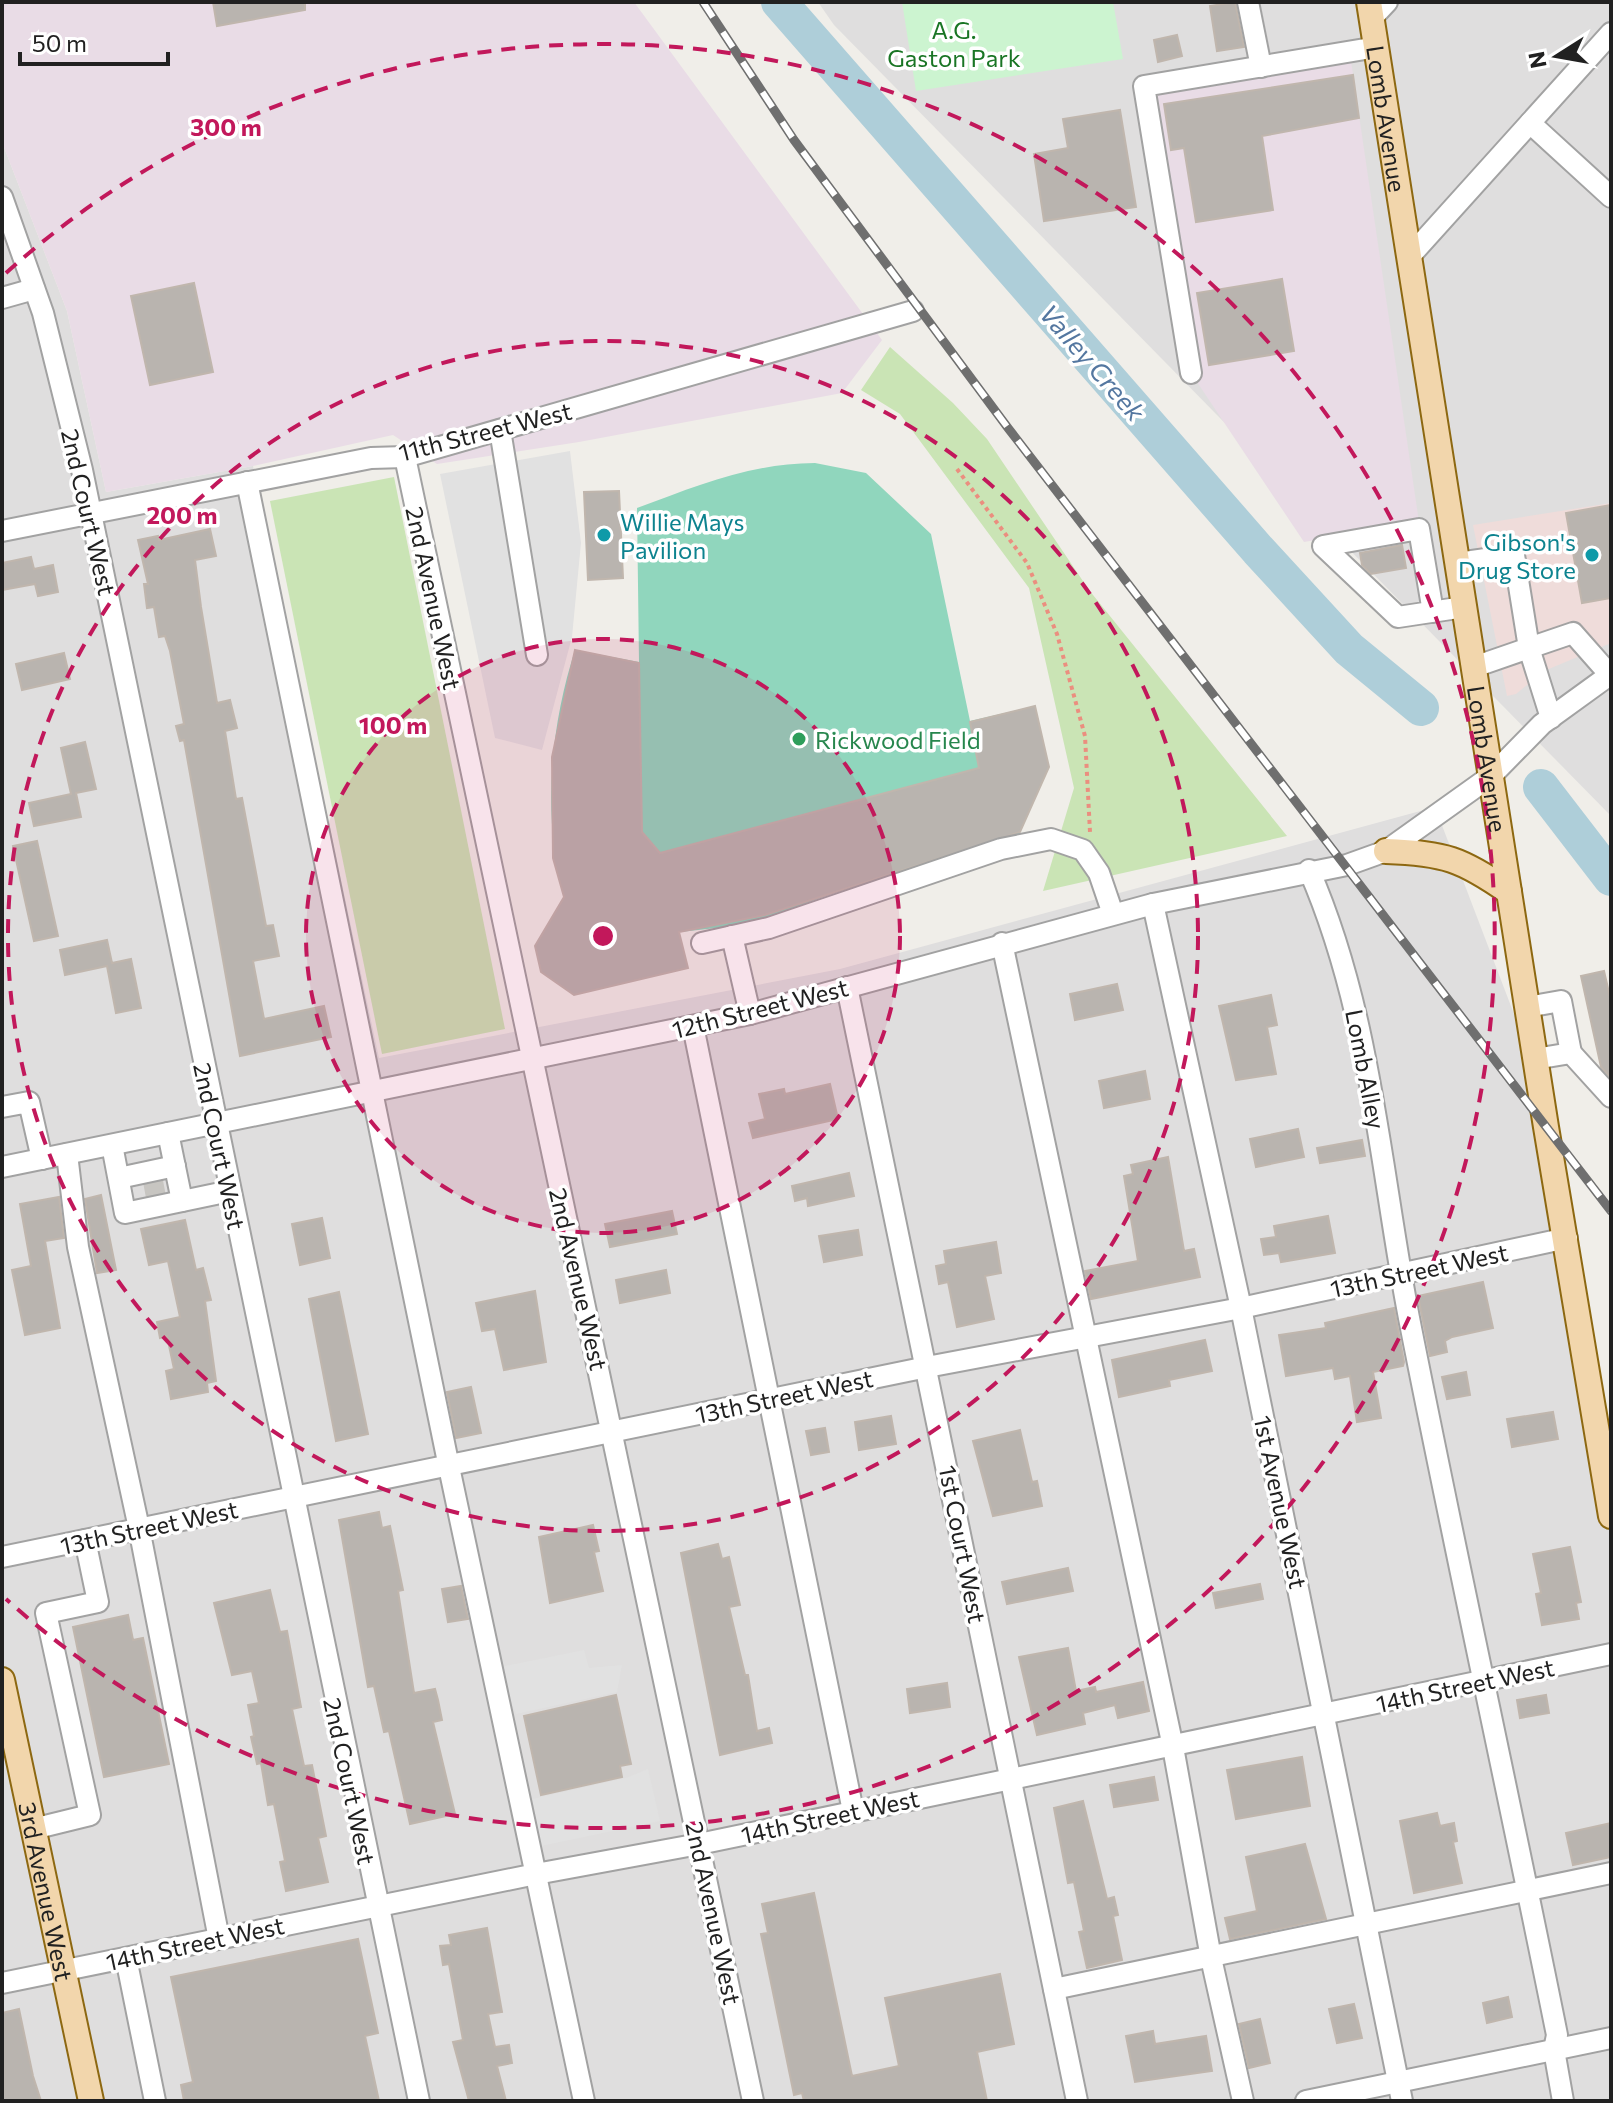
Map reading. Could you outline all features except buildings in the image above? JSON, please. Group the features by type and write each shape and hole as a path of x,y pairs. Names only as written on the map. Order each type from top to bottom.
{"main road":[{"name":"Lomb Avenue","path":"1376,7 1377,47 1456,556 1611,1516"},
{"path":"1386,851 1430,852 1455,859 1509,892"},
{"name":"3rd Avenue West","path":"3,1694 91,2101"}],"street":[{"path":"1248,2 1261,67"},
{"path":"1410,256 1611,33"},
{"path":"1191,373 1144,86 1377,47"},
{"path":"1530,123 1611,197"},
{"name":"2nd Court West","path":"2,197 34,289 91,513 376,1906 419,2101"},
{"path":"2,298 34,289"},
{"name":"11th Street West","path":"2,531 371,458 405,457 913,311"},
{"path":"500,430 537,655"},
{"name":"2nd Avenue West","path":"405,457 530,1060 612,1431 753,2101"},
{"path":"247,482 375,1091 449,1467 584,2101"},
{"path":"1433,612 1419,529 1323,546 1398,617 1433,612 1464,607"},
{"path":"1424,555 1514,555 1529,648 1551,718"},
{"path":"1474,667 1573,633 1610,675"},
{"name":"12th Street West","path":"2,1167 750,1014 1153,904 1309,870 1347,865 1386,851 1491,776 1526,738 1610,675"},
{"path":"702,943 769,928 905,880 1014,846 1051,839 1083,850 1099,873 1113,914"},
{"name":"Lomb Alley","path":"1309,870 1328,912 1351,986 1412,1329 1557,2035 1554,2050 1563,2101"},
{"name":"1st Avenue West","path":"1153,904 1241,1308 1400,2092"},
{"path":"732,936 750,1014"},
{"path":"1002,943 1173,1747 1211,1958 1243,2101"},
{"name":"1st Court West","path":"847,987 1077,2101"},
{"path":"1527,1007 1561,1001 1571,1053 1611,1097"},
{"path":"693,1026 853,1811"},
{"path":"1535,1059 1571,1053"},
{"path":"2,1107 29,1102 42,1159"},
{"path":"168,1133 182,1201"},
{"path":"112,1145 125,1213 175,1166"},
{"path":"67,1154 78,1247 139,1528 219,1939"},
{"path":"119,1178 154,1188 182,1201 230,1191"},
{"name":"13th Street West","path":"2,1557 767,1399 1241,1308 1567,1238"},
{"path":"33,1829 90,1815 46,1613 98,1602 85,1540"},
{"name":"14th Street West","path":"2,1983 536,1874 699,1844 1611,1654"},
{"path":"1054,1989 1611,1873"},
{"path":"126,1958 155,2101"},
{"path":"1306,2101 1400,2092 1554,2050 1611,2038"}],"path":[{"path":"957,469 1027,563 1057,634 1085,736 1092,863"}],"shaded area":[{"path":"2,2 634,2 882,340 842,393 579,442 437,464 393,435 253,466 106,492 67,311 2,142"},
{"path":"818,2 1611,2 1611,816 834,25"},
{"path":"1351,61 1419,522 1304,542 1191,373 1152,93"},
{"path":"2,142 67,311 106,492 253,466 379,1058 840,969 1435,807 1559,1132 1611,1448 1611,2101 2,2101"},
{"path":"570,451 581,543 572,637 542,750 495,738 440,474"},
{"path":"1611,503 1611,643 1544,671 1516,694 1507,696 1473,525"},
{"path":"584,1650 589,1668 622,1665 617,1692 516,1714 502,1678 505,1666"},
{"path":"648,1769 660,1821 541,1846 532,1799 626,1778"}],"green space":[{"name":"A.G. Gaston Park","path":"902,2 1113,2 1123,59 916,91"},
{"path":"890,347 953,403 987,439 1089,590 1287,836 1043,891 1074,788 1029,588 900,414 861,390"},
{"name":"Rickwood Field","path":"815,463 866,473 931,534 970,721 1035,706 1049,767 1019,834 838,891 753,924 625,938 680,937 688,968 574,995 541,972 535,946 564,897 557,867 551,805 555,742 566,680 575,650 639,662 637,508 745,472"},
{"path":"394,477 505,1029 382,1054 270,501"}],"waterway":[{"name":"Valley Creek","path":"779,2 1258,550 1349,649 1421,708"},
{"name":"Valley Creek","path":"1541,787 1611,878"}],"tunnel":[{"path":"152,1176 156,1197"}],"railway":[{"path":"703,2 794,140 1008,428 1611,1211"}],"place":[{"name":"Willie Mays Pavilion","path":"604,535"},
{"name":"Gibson's Drug Store","path":"1592,555"},
{"name":"Rickwood Field","path":"799,739"}]}
